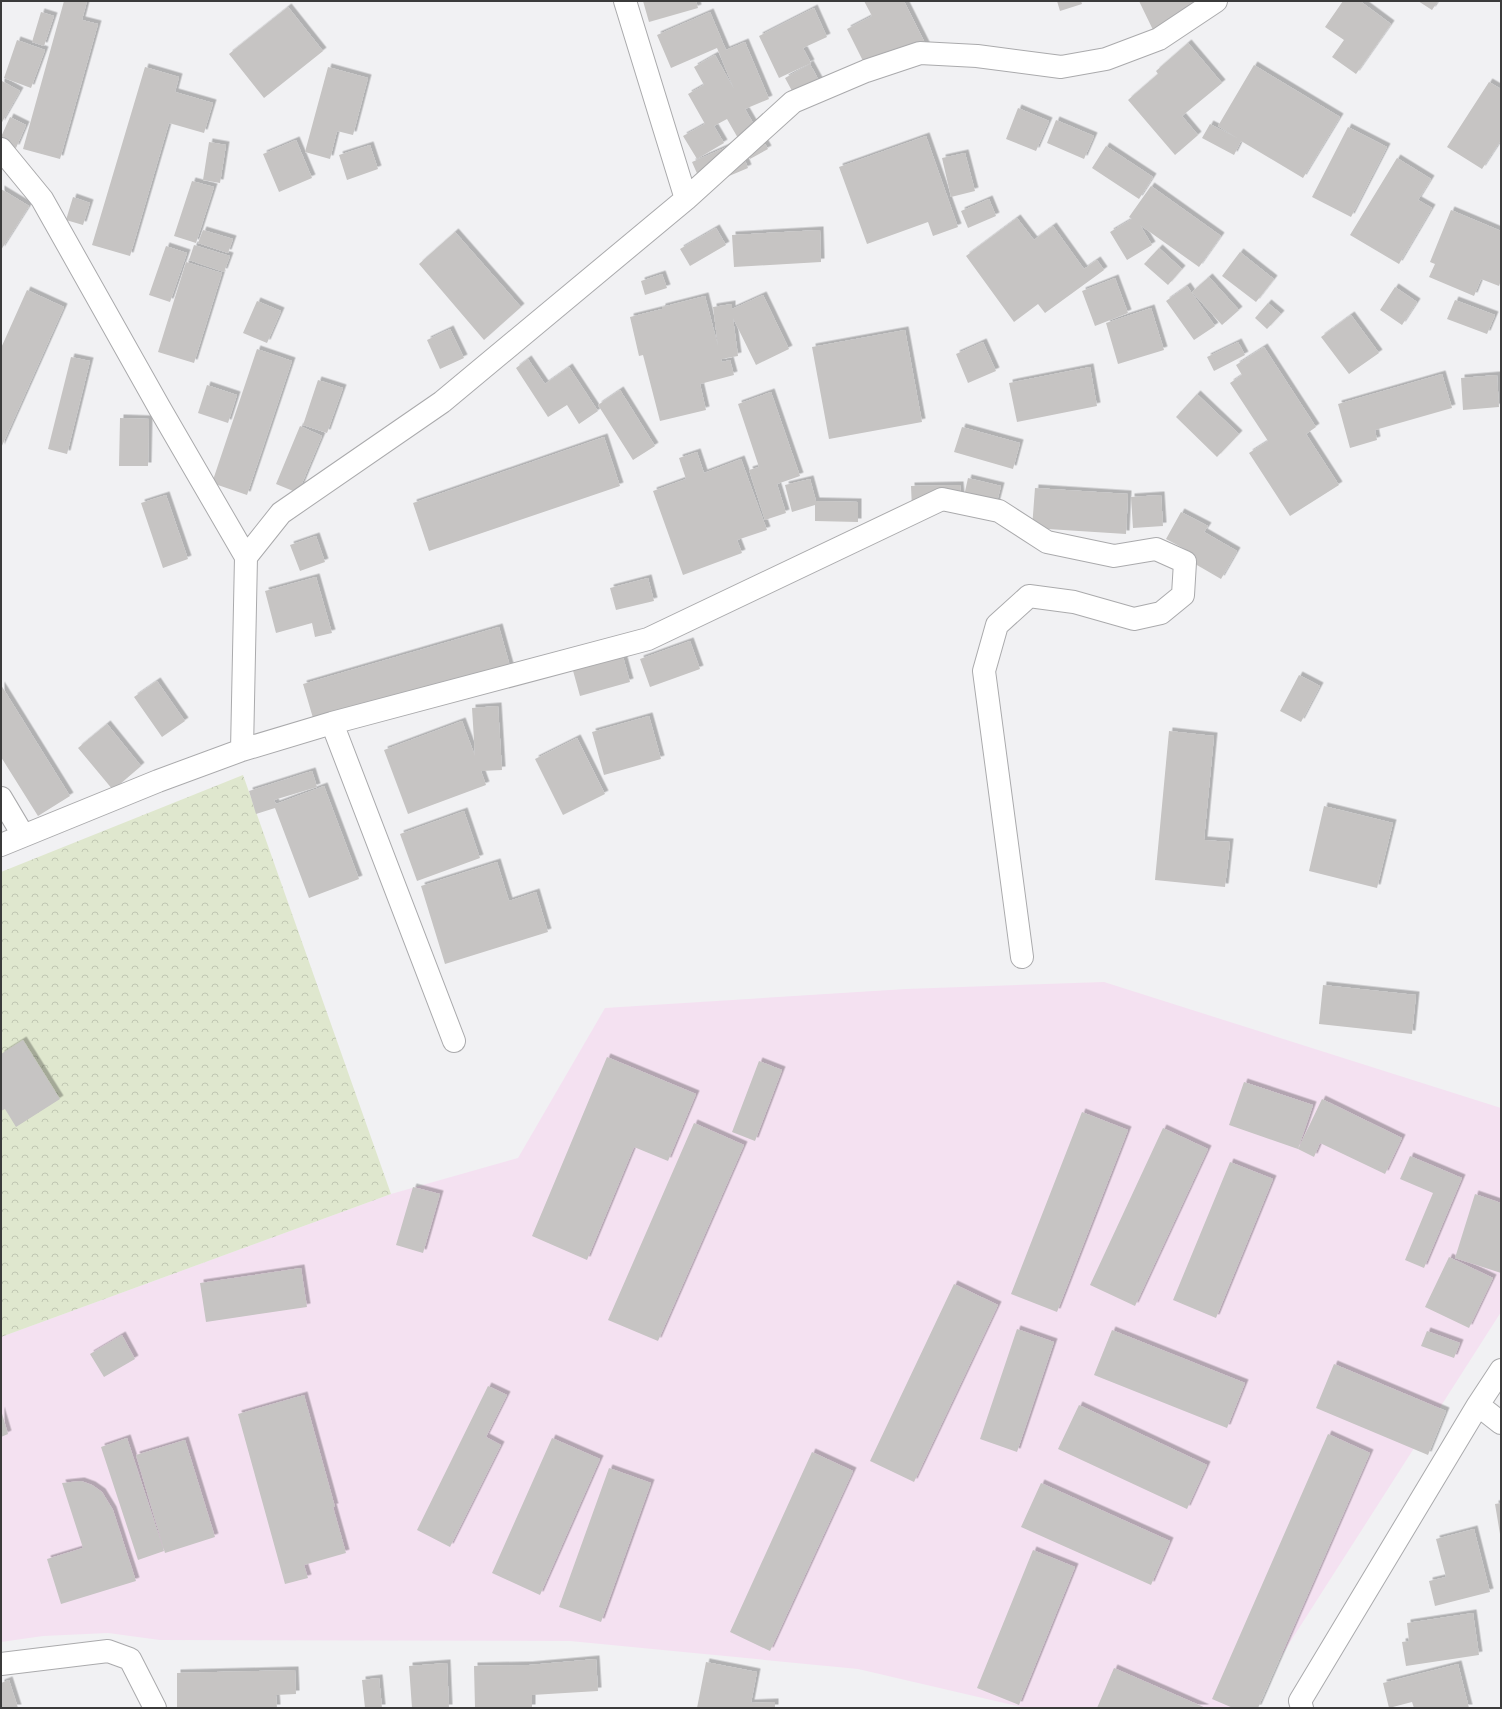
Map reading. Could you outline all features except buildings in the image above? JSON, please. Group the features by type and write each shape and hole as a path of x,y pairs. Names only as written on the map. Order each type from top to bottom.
{"street":[{"path":"625,1 686,199"},
{"path":"246,557 281,513 442,402 686,199 793,102 866,71 920,53 977,56 1061,66 1106,59 1159,39 1216,1"},
{"path":"3,158 42,199 162,413 246,557 242,750"},
{"path":"1,845 158,781 242,750 332,723 648,639 942,499 999,511 1047,542 1114,556 1156,549 1185,562 1183,595 1161,612 1134,619 1074,602 1029,596 997,625 984,671 1022,957"},
{"path":"332,723 454,1042"},
{"path":"1,798 23,835"},
{"path":"1302,1708 1300,1701 1478,1405 1501,1370"},
{"path":"1478,1405 1501,1424"},
{"path":"1,1664 108,1651 130,1659 155,1708"}],"shaded area":[{"path":"1104,982 1501,1108 1501,1312 1248,1708 1026,1708 858,1669 570,1641 160,1640 108,1633 43,1636 1,1642 1,1337 391,1194 518,1158 605,1008 906,989"}],"green space":[{"path":"243,775 391,1194 1,1337 1,872"}]}
